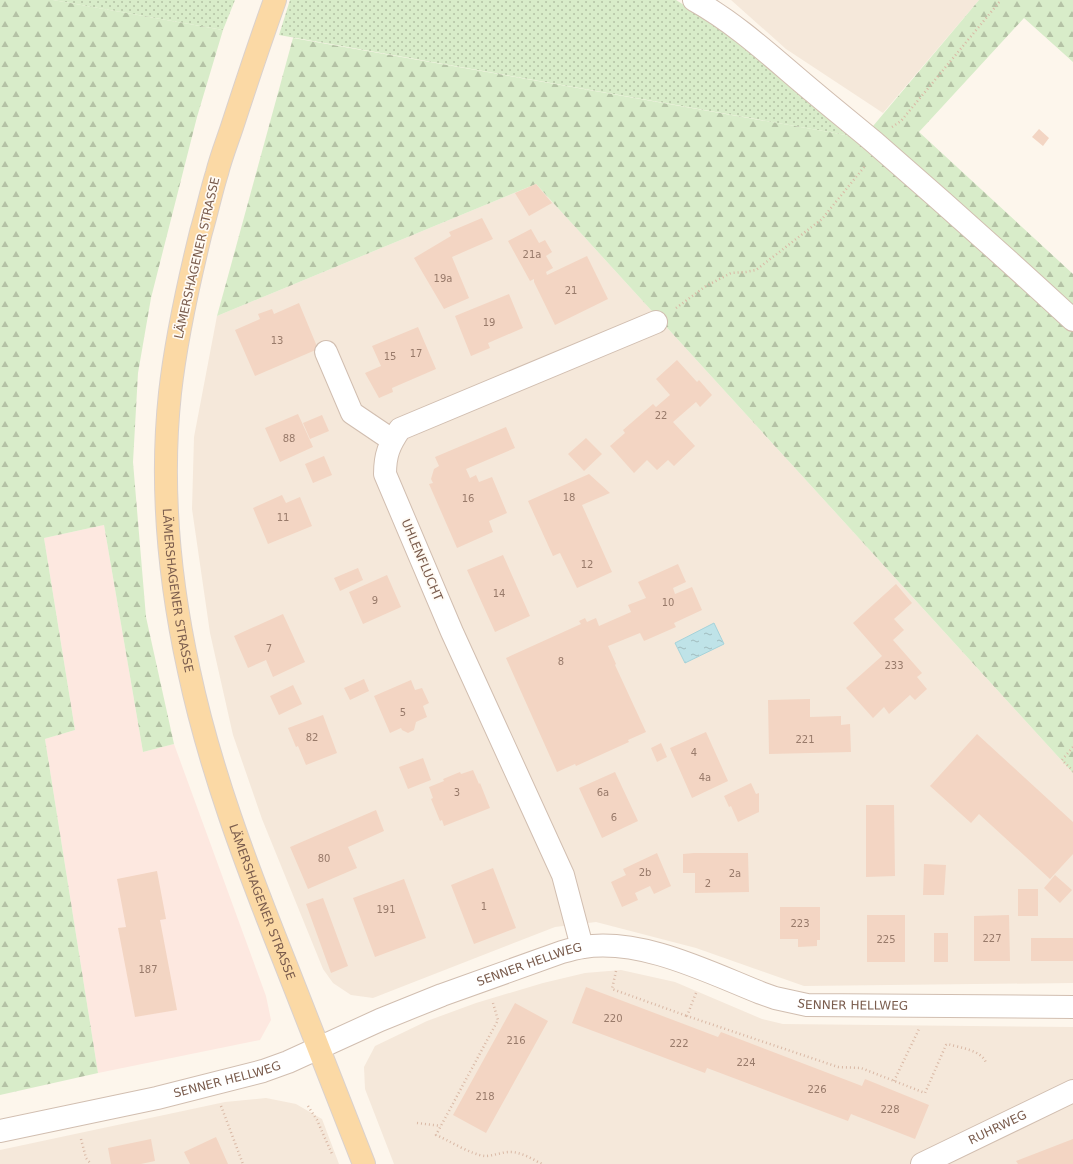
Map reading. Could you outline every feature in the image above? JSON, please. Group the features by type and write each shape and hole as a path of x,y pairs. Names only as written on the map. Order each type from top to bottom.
{"main road":[{"name":"LÄMERSHAGENER STRASSE","path":"275,0 248,76 217,172 186,293 170,393 166,444 166,484 169,536 180,625 195,698 208,744 232,821 265,912 364,1164"}],"street":[{"path":"694,0 712,10 763,48 814,93 874,142 1073,320"},
{"name":"UHLENFLUCHT","path":"582,947 563,875 452,632 385,474 385,462 387,451 392,440 400,429 656,322"},
{"path":"326,352 352,413 392,440"},
{"name":"SENNER HELLWEG","path":"0,1131 157,1098 263,1071 288,1062 380,1020 442,995 562,952 582,947 606,946 647,951 706,971 761,994 807,1005 1073,1007"},
{"name":"RUHRWEG","path":"922,1164 1073,1091"}],"path":[{"path":"656,322 706,286 731,273 756,270 822,219 866,165 874,142 901,121 1001,0"},
{"path":"1073,747 1062,760 1073,771"},
{"path":"622,947 612,988 687,1016 838,1067 861,1068 925,1093 946,1045 948,1044 976,1052 984,1058 986,1063"},
{"path":"687,1016 706,971"},
{"path":"492,1002 498,1020 436,1135 474,1153 485,1156 510,1152 519,1153 542,1164"},
{"path":"894,1081 929,1006"},
{"path":"213,1084 243,1164"},
{"path":"308,1106 317,1120 334,1158"},
{"path":"417,1123 441,1126"}],"shaded area":[{"path":"731,0 979,0 883,113 786,49"},
{"path":"536,184 1073,773 1073,983 804,986 696,948 596,922 555,927 373,998 351,995 333,983 323,969 262,819 233,735 210,633 192,509 194,437 217,316"},
{"path":"104,525 143,752 174,744 266,996 271,1020 260,1040 98,1073 45,739 75,730 44,538"},
{"path":"621,970 675,982 762,1019 783,1024 1073,1027 1073,1164 394,1164 365,1089 364,1067 375,1046 427,1021 476,1003 543,983 585,973"},
{"path":"266,1098 296,1104 322,1119 339,1164 0,1164 0,1150 225,1102"}],"green space":[{"path":"0,0 53,0 223,30 197,117 151,298 138,373 133,462 146,617 174,744 143,752 104,525 44,538 75,730 45,739 98,1073 0,1095"},
{"path":"53,0 235,0 223,30"},
{"path":"290,0 676,0 758,52 863,138 279,35"},
{"path":"979,0 1073,0 1073,62 1024,18 919,132 1073,274 1073,773 536,184 217,316 293,38 863,138"}],"water":[{"path":"714,623 724,644 685,663 675,643"}],"building":[{"path":"1039,129 1049,138 1043,146 1032,137"},
{"path":"536,184 552,203 529,216 515,193"},
{"path":"482,218 493,239 452,257 469,298 444,309 414,258 451,236 449,232"},
{"path":"531,229 539,243 545,240 552,252 546,256 553,268 546,272 547,275 587,256 608,299 555,325 534,282 534,279 530,281 508,241"},
{"path":"509,294 523,328 488,343 490,348 471,356 455,316"},
{"path":"299,303 318,349 255,376 235,330 260,319 258,314 272,309 274,314"},
{"path":"418,327 436,369 392,388 393,392 379,398 365,373 381,366 372,346"},
{"path":"677,360 697,382 699,380 712,395 700,407 696,402 673,422 695,446 674,466 668,460 657,470 647,460 634,473 610,446 625,433 623,430 653,404 656,407 670,395 656,379"},
{"path":"298,414 313,447 280,462 265,428"},
{"path":"322,415 329,431 310,439 303,423"},
{"path":"506,427 515,448 466,469 470,478 476,475 479,482 492,477 507,513 489,521 493,532 457,548 429,484 433,483 431,479 434,469 439,466 435,457"},
{"path":"586,438 602,454 584,471 568,454"},
{"path":"324,456 332,475 313,483 305,464"},
{"path":"589,474 610,493 582,505 612,572 577,588 560,553 553,556 528,501"},
{"path":"282,495 286,503 300,497 312,526 268,544 253,508"},
{"path":"503,555 530,616 495,632 467,570"},
{"path":"678,564 686,582 673,588 675,594 692,587 702,610 674,623 676,627 644,641 640,633 608,646 616,664 615,665 646,732 628,740 629,742 576,766 575,764 557,772 506,658 581,624 579,621 585,618 587,622 596,618 599,626 631,612 628,605 646,598 638,582"},
{"path":"358,568 363,580 340,591 334,578"},
{"path":"387,575 401,607 363,624 349,592"},
{"path":"896,584 912,603 894,619 904,630 893,640 922,673 917,677 927,689 915,700 910,695 889,714 884,707 873,718 846,688 882,656 853,623"},
{"path":"283,614 305,662 273,677 266,660 248,668 234,636"},
{"path":"364,679 369,691 350,700 344,688"},
{"path":"411,680 415,690 422,688 429,703 423,706 427,717 416,722 414,730 408,733 401,728 390,733 374,696"},
{"path":"293,685 302,704 279,715 270,696"},
{"path":"810,699 810,717 841,716 841,725 850,724 851,752 769,754 768,700"},
{"path":"323,715 337,753 306,765 288,728"},
{"path":"706,732 728,781 692,798 670,748"},
{"path":"977,734 1073,822 1073,854 1050,879 979,814 971,823 930,786"},
{"path":"661,743 667,757 657,762 651,748"},
{"path":"423,758 431,780 408,789 399,767"},
{"path":"473,770 490,808 444,826 442,820 440,821 431,799 433,798 429,787 460,772 461,774"},
{"path":"615,772 638,821 602,838 579,788"},
{"path":"751,783 756,794 759,793 759,812 738,822 731,806 729,807 724,796"},
{"path":"866,805 894,805 895,876 866,877"},
{"path":"376,810 384,831 348,847 357,868 308,889 290,847"},
{"path":"657,853 671,886 654,894 650,886 635,893 638,900 622,907 611,882 626,875 623,869"},
{"path":"748,853 749,892 695,893 695,873 683,873 683,854"},
{"path":"924,864 946,865 944,895 923,895"},
{"path":"493,868 516,928 474,944 451,885"},
{"path":"157,871 166,919 160,920 177,1010 135,1017 118,928 126,927 117,879"},
{"path":"1055,875 1072,890 1060,903 1044,888"},
{"path":"404,879 426,938 375,957 353,898"},
{"path":"1018,889 1038,889 1038,916 1018,916"},
{"path":"323,898 348,966 331,973 306,904"},
{"path":"780,907 820,907 820,940 817,940 817,946 798,947 798,939 780,939"},
{"path":"867,915 905,915 905,962 867,962"},
{"path":"1009,915 1010,961 974,961 974,916"},
{"path":"934,933 948,933 948,962 934,962"},
{"path":"1031,938 1073,938 1073,961 1031,961"},
{"path":"586,987 718,1037 721,1032 862,1086 865,1079 929,1105 915,1139 851,1114 848,1121 707,1068 705,1073 572,1023"},
{"path":"515,1003 548,1021 486,1133 453,1115"},
{"path":"216,1137 228,1164 190,1164 184,1152"},
{"path":"151,1139 155,1161 141,1164 111,1164 108,1148"},
{"path":"1073,1139 1073,1164 1018,1164 1016,1161"}]}
